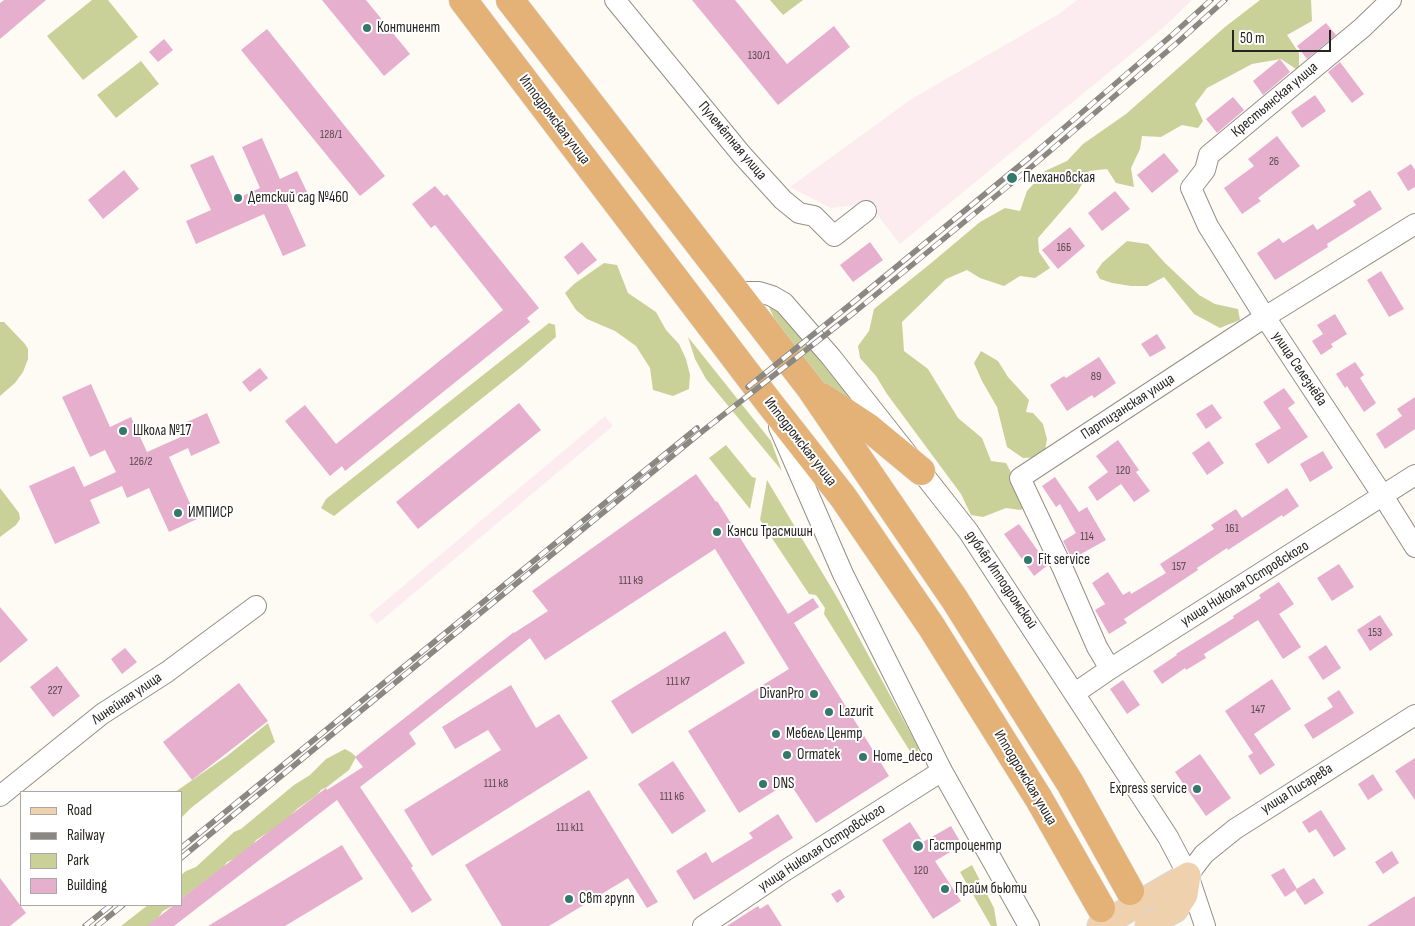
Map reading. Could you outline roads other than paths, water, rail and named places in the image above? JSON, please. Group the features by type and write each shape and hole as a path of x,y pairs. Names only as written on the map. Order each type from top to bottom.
{"highway":[{"name":"Ипподромская улица","path":"463,0 843,497 931,626 1039,799 1101,917"},
{"path":"510,0 810,389 956,600 1070,783 1130,891"},
{"path":"810,389 869,428 921,471"}],"main road":[{"name":"улица Писарева","path":"1101,917 1188,875"},
{"name":"улица Писарева","path":"1156,921 1175,910 1185,895 1188,875"}],"street":[{"name":"Пулемётная улица","path":"615,0 742,155 783,200 800,213 814,216 834,236 866,211"},
{"name":"Крестьянская улица","path":"1191,188 1205,170 1209,155 1362,28 1391,0"},
{"name":"улица Селезнёва","path":"1191,188 1208,226 1264,317 1384,496 1415,548"},
{"name":"Партизанская улица","path":"1110,669 1097,647 1020,478 1264,317 1415,224"},
{"name":"дублёр Ипподромской","path":"735,292 759,292 772,296 784,303 831,357 968,530 1168,837 1188,875 1205,926"},
{"path":"767,400 844,574 942,772 1029,926"},
{"name":"улица Николая Островского","path":"1075,693 1415,476"},
{"name":"Линейная улица","path":"0,796 102,714 167,672 256,606"},
{"name":"улица Писарева","path":"1188,875 1204,854 1235,829 1415,714"},
{"name":"улица Николая Островского","path":"703,926 786,870 942,772"}],"railway":[{"path":"748,387 1030,157 1211,0"},
{"path":"182,857 704,430 856,311 1036,163 1225,0"},
{"path":"182,847 697,428"},
{"path":"85,926 110,906"},
{"path":"97,926 122,906"}],"place":[{"name":"Континент","path":"367,28"},
{"name":"Плехановская","path":"1012,178"},
{"name":"Детский сад №460","path":"238,198"},
{"name":"Школа №17","path":"123,431"},
{"name":"ИМПИСР","path":"178,513"},
{"name":"Кэнси Трасмишн","path":"717,532"},
{"name":"Fit service","path":"1028,560"},
{"name":"DivanPro","path":"814,694"},
{"name":"Lazurit","path":"829,712"},
{"name":"Мебель Центр","path":"776,734"},
{"name":"Ormatek","path":"787,755"},
{"name":"Home_deco","path":"863,757"},
{"name":"DNS","path":"763,784"},
{"name":"Express service","path":"1197,789"},
{"name":"Гастроцентр","path":"918,846"},
{"name":"Прайм бьюти","path":"945,889"},
{"name":"Свт групп","path":"569,899"}]}
